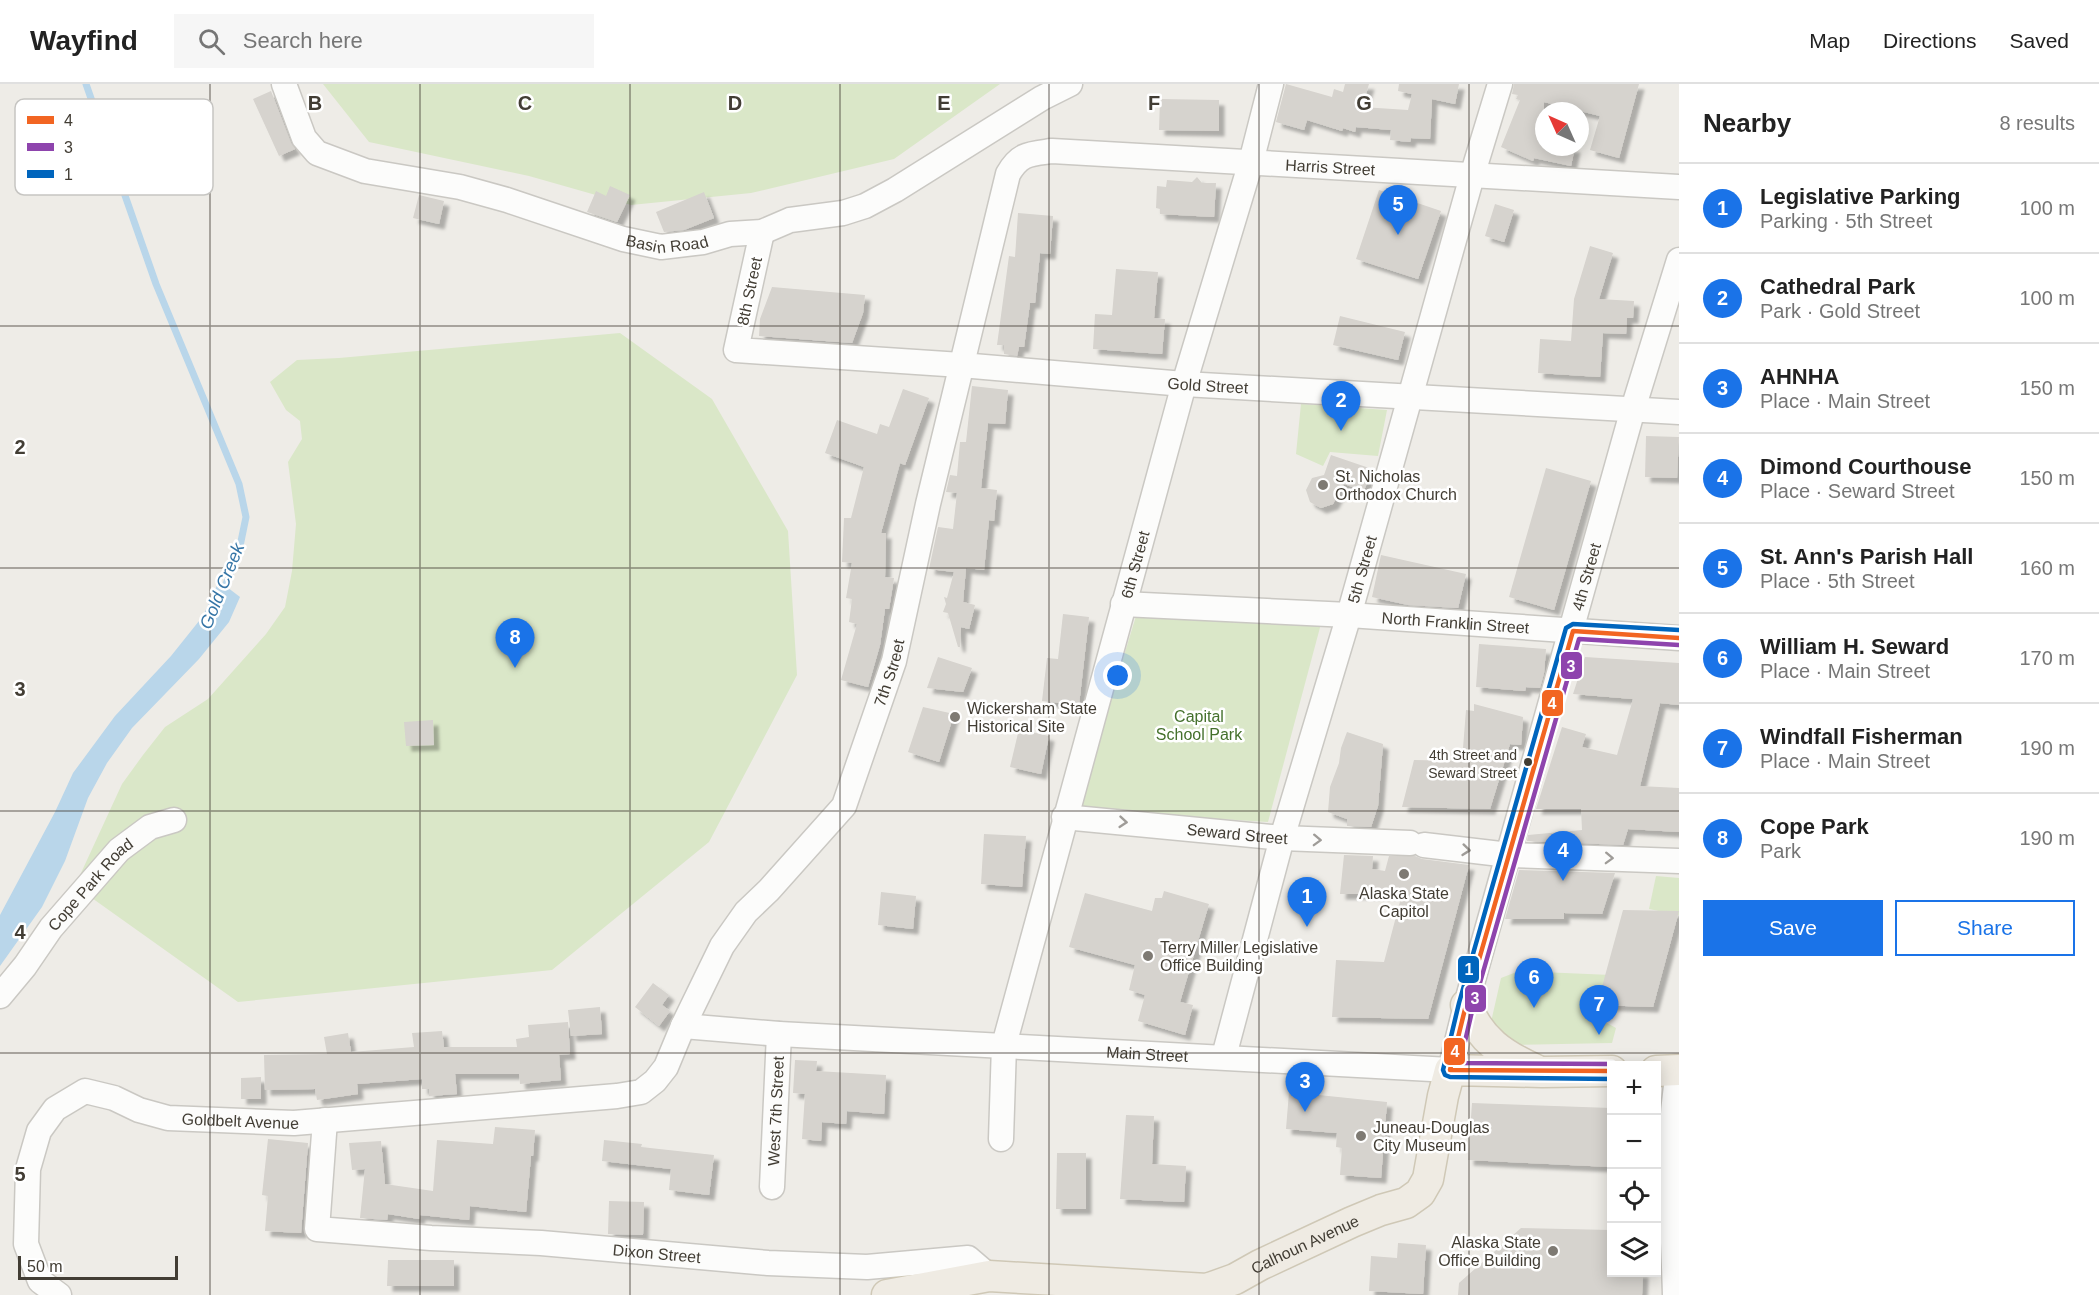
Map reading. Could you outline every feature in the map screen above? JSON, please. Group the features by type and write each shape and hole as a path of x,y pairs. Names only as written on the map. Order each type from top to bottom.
{"main road":[{"path":"1466,1005 1472,1021 1493,1045 1513,1059 1542,1072"},
{"path":"1661,1071 1679,1069"},
{"name":"Main Street","path":"1450,1070 1607,1071"},
{"name":"Calhoun Avenue","path":"887,1295 989,1276 1207,1289 1235,1279 1352,1222 1406,1203 1420,1193 1428,1179 1450,1070"}],"street":[{"name":"Basin Road","path":"284,84 303,138 317,153 365,171 460,187 507,200 623,239 661,247 703,242 730,234 762,232 790,220 843,213 865,206 1070,84"},
{"name":"6th Street","path":"1001,1138 1004,1045 1064,817 1184,384 1251,162 1271,84"},
{"name":"5th Street","path":"1224,1056 1282,838 1349,615 1500,84"},
{"name":"Harris Street","path":"1004,192 1008,174 1014,164 1026,154 1052,151 1679,187"},
{"name":"7th Street","path":"641,1092 655,1081 666,1067 722,946 746,912 770,890 844,807 894,661 928,504 1004,192"},
{"name":"8th Street","path":"736,350 762,232"},
{"name":"4th Street","path":"1450,1070 1466,1005 1573,631 1633,409 1679,260"},
{"name":"Gold Street","path":"736,350 961,365 1184,384 1679,412"},
{"name":"North Franklin Street","path":"1123,604 1349,615 1679,638"},
{"name":"Seward Street","path":"1064,817 1282,838 1417,844 1509,855 1679,861"},
{"name":"Cope Park Road","path":"0,996 25,966 51,928 119,850 150,827 174,820"},
{"name":"Main Street","path":"683,1026 779,1034 1224,1056 1450,1070"},
{"name":"West 7th Street","path":"772,1187 779,1034"},
{"path":"1675,1295 1672,1168 1674,1095 1679,1069"},
{"name":"Goldbelt Avenue","path":"59,1295 40,1281 26,1244 28,1169 39,1131 55,1110 85,1090 168,1118 294,1124 544,1104 641,1092"},
{"name":"Dixon Street","path":"325,1120 317,1228 431,1238 516,1241 779,1264 867,1267 968,1258 989,1276"}],"green space":[{"path":"323,84 1000,84 894,159 751,193 631,205 529,176 369,142"},
{"path":"620,333 712,399 788,531 797,675 709,842 552,970 238,1002 75,886 122,784 143,755 165,727 208,699 266,634 285,607 292,571 296,524 288,462 302,439 300,421 286,410 270,382 297,360"},
{"path":"1301,404 1387,410 1378,456 1330,452 1323,466 1296,454"},
{"name":"Capital School Park","path":"1136,616 1322,620 1268,822 1077,810"},
{"path":"1656,876 1679,878 1679,915 1649,909"},
{"path":"1519,971 1611,975 1598,1018 1616,1028 1612,1043 1509,1045 1491,1022 1501,978"}],"water":[{"path":"219,581 240,597 229,622 199,659 132,728 107,763 88,798 65,861 42,907 0,966 0,915 55,812 73,773 115,716 171,656 203,616"}],"building":[{"path":"1286,84 1332,97 1334,89 1343,92 1345,84 1369,84 1362,107 1408,110 1412,94 1398,91 1399,84 1459,84 1455,104 1432,99 1430,139 1411,138 1410,142 1390,140 1391,130 1356,127 1355,132 1343,128 1342,131 1307,120 1304,130 1276,122"},
{"path":"1514,84 1639,84 1619,158 1590,150 1600,116 1589,113 1589,102 1535,102 1535,156 1573,156 1571,166 1534,158 1533,161 1501,147 1520,100 1516,99 1518,95 1512,94"},
{"path":"271,91 295,149 279,156 253,99"},
{"path":"1160,99 1219,100 1219,131 1159,130"},
{"path":"1197,177 1202,183 1216,183 1214,217 1160,214 1160,209 1156,208 1157,186 1166,187 1167,180 1192,182"},
{"path":"610,186 630,195 617,222 587,212 596,191 606,196"},
{"path":"1379,190 1441,211 1418,279 1356,259"},
{"path":"704,192 714,218 684,230 664,232 656,212"},
{"path":"419,195 444,201 439,224 413,218"},
{"path":"1495,204 1514,210 1504,242 1485,236"},
{"path":"1018,213 1053,216 1050,254 1040,253 1035,303 1030,303 1024,347 1019,347 1017,356 1004,354 1004,345 997,345 1009,256 1015,257"},
{"path":"1590,246 1613,253 1599,299 1634,301 1633,318 1627,318 1626,334 1603,333 1600,377 1538,373 1540,339 1571,341 1574,299"},
{"path":"1116,269 1158,272 1154,318 1165,319 1162,354 1093,349 1095,314 1112,315"},
{"path":"772,287 865,295 863,313 852,343 759,336 760,319"},
{"path":"1340,316 1405,332 1398,360 1333,345"},
{"path":"972,386 1008,390 1005,424 988,423 981,488 997,490 994,521 989,520 984,570 966,568 963,602 975,605 969,629 961,627 960,647 958,647 948,613 943,612 946,604 944,597 947,598 954,572 929,569 938,527 953,529 957,493 946,492 950,475 957,476 960,442 966,442"},
{"path":"903,389 929,398 905,465 900,463 881,533 886,533 885,577 894,578 889,609 885,609 880,645 868,687 841,680 857,624 849,622 852,599 846,598 852,563 842,562 844,518 851,518 864,467 825,453 837,420 877,434 880,424 889,427"},
{"path":"1646,436 1679,437 1677,478 1645,477"},
{"name":"St. Nicholas Orthodox Church","path":"1331,455 1372,469 1364,491 1344,484 1333,504 1321,508 1310,502 1306,490 1312,478 1324,475"},
{"path":"1546,468 1591,481 1554,610 1509,597"},
{"path":"1381,555 1466,574 1458,608 1408,605 1372,597"},
{"path":"1063,614 1089,617 1079,705 1042,701 1047,658 1058,659"},
{"path":"1479,644 1546,649 1540,688 1526,687 1525,691 1476,687"},
{"path":"938,657 972,668 963,692 927,688"},
{"path":"1585,657 1679,663 1679,705 1660,703 1640,786 1679,788 1679,832 1628,829 1623,845 1527,841 1528,835 1582,830 1581,809 1536,809 1562,727 1586,734 1582,747 1617,755 1633,699 1573,694"},
{"path":"1474,704 1523,717 1521,745 1510,744 1490,809 1402,807 1414,760 1462,761 1466,710 1474,711"},
{"path":"923,707 954,714 939,762 908,752"},
{"path":"433,720 434,745 406,746 404,722"},
{"path":"1019,729 1049,736 1041,774 1010,767"},
{"path":"1347,732 1383,744 1378,806 1371,827 1347,826 1347,819 1328,812 1330,787"},
{"path":"984,834 1026,836 1022,887 981,884"},
{"name":"Alaska State Capitol","path":"1344,855 1373,856 1372,869 1385,871 1389,856 1415,856 1422,859 1469,865 1428,1019 1332,1017 1336,960 1384,962 1402,894 1340,894"},
{"path":"1519,870 1615,873 1602,914 1564,913 1564,919 1505,919"},
{"name":"Terry Miller Legislative Office Building","path":"1164,891 1209,904 1180,1002 1193,1005 1185,1035 1138,1021 1145,995 1129,990 1135,965 1069,947 1085,893 1152,911 1155,898 1162,898"},
{"path":"881,892 916,896 913,929 878,925"},
{"path":"1623,910 1679,911 1653,1007 1597,1005"},
{"path":"653,983 669,995 662,1005 670,1011 659,1026 635,1007"},
{"path":"600,1007 602,1034 571,1036 568,1010"},
{"path":"568,1022 570,1054 559,1055 561,1080 520,1084 519,1074 455,1074 457,1094 429,1096 429,1089 422,1089 422,1079 357,1084 358,1094 317,1100 315,1089 265,1090 264,1055 327,1054 324,1037 348,1033 351,1052 414,1047 412,1033 442,1031 444,1047 517,1047 516,1039 529,1037 528,1025"},
{"path":"795,1060 817,1061 816,1071 886,1075 884,1114 847,1111 846,1124 822,1122 821,1141 802,1139 805,1094 793,1093"},
{"path":"261,1077 261,1099 241,1099 241,1078"},
{"name":"Juneau-Douglas City Museum","path":"1289,1092 1387,1102 1381,1178 1340,1175 1342,1148 1336,1147 1337,1133 1286,1129"},
{"path":"1472,1103 1607,1108 1607,1167 1468,1160"},
{"path":"1126,1115 1154,1116 1152,1164 1186,1166 1184,1202 1120,1199"},
{"path":"495,1127 535,1130 526,1212 470,1206 469,1220 420,1215 419,1219 388,1214 387,1220 360,1218 365,1169 352,1170 349,1143 381,1141 385,1184 433,1191 437,1140 493,1144"},
{"path":"268,1139 308,1143 301,1233 265,1231 268,1196 262,1195"},
{"path":"604,1140 642,1144 641,1147 714,1155 709,1195 669,1190 671,1169 602,1161"},
{"path":"1057,1153 1086,1153 1086,1209 1056,1209"},
{"path":"609,1201 644,1202 643,1235 608,1234"},
{"name":"Alaska State Office Building","path":"1521,1228 1607,1230 1607,1277 1643,1277 1642,1295 1458,1295 1459,1283"},
{"path":"1398,1243 1426,1245 1423,1294 1369,1291 1371,1256 1397,1258"},
{"path":"388,1260 454,1260 454,1286 387,1286"}],"waterway":[{"name":"Gold Creek","path":"86,84 91,99"},
{"name":"Gold Creek","path":"125,195 156,284 239,484 246,517 239,551 222,594"}],"transit line":[{"name":"1","path":"1607,1079 1450,1077 1445,1075 1443,1070 1459,1003 1566,628 1573,624 1679,630"},
{"name":"4","path":"1607,1071 1450,1070 1466,1005 1573,631 1679,638"},
{"name":"3","path":"1607,1064 1460,1063 1473,1007 1579,639 1679,645"}],"place":[{"name":"St. Ann's Parish Hall","path":"1398,235"},
{"name":"Cathedral Park","path":"1341,431"},
{"name":"St. Nicholas Orthodox Church","path":"1323,485"},
{"name":"Cope Park","path":"515,668"},
{"name":"Wickersham State Historical Site","path":"955,717"},
{"name":"4th Street and Seward Street","path":"1528,762"},
{"name":"Alaska State Capitol","path":"1404,874"},
{"name":"Dimond Courthouse","path":"1563,881"},
{"name":"Legislative Parking","path":"1307,927"},
{"name":"Terry Miller Legislative Office Building","path":"1148,956"},
{"name":"William H. Seward","path":"1534,1008"},
{"name":"Windfall Fisherman","path":"1599,1035"},
{"name":"AHNHA","path":"1305,1112"},
{"name":"Juneau-Douglas City Museum","path":"1361,1136"},
{"name":"Alaska State Office Building","path":"1553,1251"}]}
